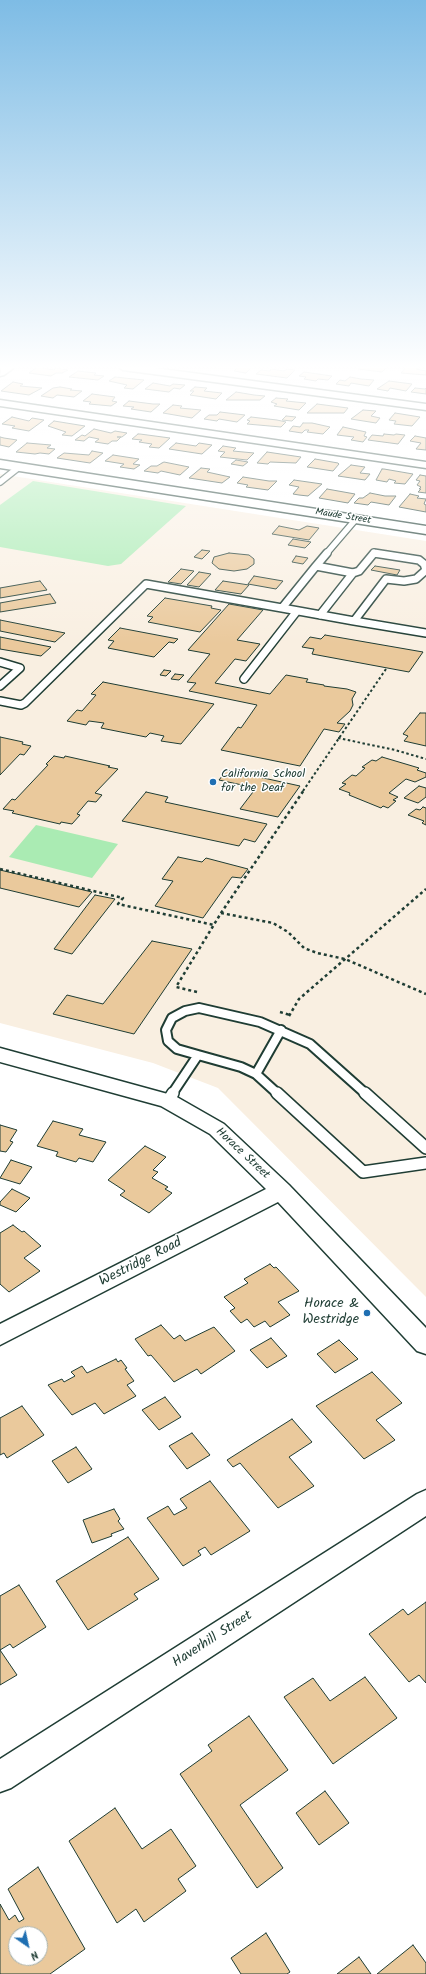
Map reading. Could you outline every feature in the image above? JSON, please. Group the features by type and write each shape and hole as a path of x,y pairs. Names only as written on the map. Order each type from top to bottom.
{"street":[{"path":"386,459 426,465"},
{"name":"Maude Street","path":"0,464 426,530"},
{"name":"Horace Street","path":"0,1055 168,1101 217,1129 281,1191 426,1344"},
{"name":"Westridge Road","path":"0,1335 281,1191"},
{"name":"Haverhill Street","path":"0,1777 426,1502"}],"lane":[{"path":"0,482 20,467"},
{"path":"282,608 356,519"},
{"path":"320,615 354,573 359,571 374,553 419,560 424,564 426,570 416,579 404,581 386,579 354,621"},
{"path":"316,566 354,573"},
{"path":"0,701 21,705 25,703 146,584 426,633"},
{"path":"244,679 297,611"},
{"path":"0,662 20,668 0,686"},
{"path":"426,1148 310,1044 281,1030 260,1022 199,1008 185,1011 172,1018 166,1030 168,1041 177,1049 241,1067 256,1074 363,1172 426,1163"},
{"path":"256,1074 281,1030"},
{"path":"168,1101 198,1055"}],"path":[{"path":"199,993 176,987 221,913 386,669"},
{"path":"338,738 395,750 426,759"},
{"path":"0,869 123,898 118,904 214,925"},
{"path":"281,1030 299,999 426,889"},
{"path":"221,913 273,923 288,932 304,948 317,953 346,959 426,994"},
{"path":"275,1011 290,1015"}],"shaded area":[{"name":"California School for the Deaf","path":"0,474 426,541 426,1297 218,1088 153,1063 0,1023"}],"green space":[{"path":"33,481 186,506 121,564 108,566 0,547 0,505"},
{"path":"36,825 118,844 92,878 9,857"}],"building":[{"path":"64,459 95,459 90,463"},
{"path":"108,459 139,459 133,464 140,465 134,469 120,467 124,464 105,461"},
{"path":"261,459 299,459 296,463 257,463"},
{"path":"315,459 339,464 333,471 307,467"},
{"path":"236,460 248,462 243,466 231,464"},
{"path":"164,462 189,467 180,475 161,471 158,473 144,471 151,466 157,466"},
{"path":"351,465 365,467 360,473 370,474 365,480 338,476"},
{"path":"201,468 210,469 207,472 230,477 222,483 189,478"},
{"path":"382,469 413,474 405,484 394,483 396,481 389,479 387,482 376,480"},
{"path":"420,475 426,476 426,493 418,492 421,489 419,489 421,487 417,485 420,481 416,480"},
{"path":"243,477 277,481 268,490 246,487 248,485 237,483"},
{"path":"294,480 322,484 308,496 299,495 293,494 299,487 289,485"},
{"path":"327,489 355,494 348,503 319,498"},
{"path":"370,493 385,496 396,496 389,505 371,502 368,505 354,503 359,498 363,498"},
{"path":"410,494 419,496 417,498 426,499 424,504 426,505 426,512 399,507"},
{"path":"279,526 299,530 307,526 319,528 309,540 272,534"},
{"path":"293,539 311,542 305,548 288,545"},
{"path":"202,550 210,551 202,559 194,557"},
{"path":"229,553 249,555 254,559 254,564 247,569 234,571 219,569 212,563 214,557"},
{"path":"296,556 308,558 303,564 292,562"},
{"path":"375,566 400,570 397,575 371,570"},
{"path":"181,569 194,571 181,584 168,582"},
{"path":"199,572 211,574 199,587 187,585"},
{"path":"254,576 283,581 276,589 248,584"},
{"path":"40,581 47,590 0,598 0,588"},
{"path":"223,581 249,585 241,594 215,590"},
{"path":"50,594 56,603 0,612 0,603"},
{"path":"165,598 212,606 211,608 221,610 200,632 148,622 153,617 147,616"},
{"path":"229,604 263,610 237,640 260,644 246,661 235,659 215,683 270,694 286,675 308,679 306,682 356,692 352,699 353,705 350,711 337,723 345,724 339,732 324,729 300,766 221,750 238,727 241,728 257,705 189,691 196,683 187,682 210,654 188,650"},
{"path":"0,620 65,633 55,642 0,631"},
{"path":"120,628 178,639 174,643 169,642 154,657 108,648 114,641 108,640"},
{"path":"325,635 423,652 409,672 312,654 314,649 302,647 310,637 321,639"},
{"path":"0,637 51,647 41,656 0,649"},
{"path":"164,670 171,671 166,676 160,675"},
{"path":"175,674 184,675 179,680 171,679"},
{"path":"103,682 214,704 181,744 161,741 164,736 150,733 146,737 101,728 104,723 89,721 86,725 67,721 77,710 82,711 96,695 91,694"},
{"path":"420,713 426,713 426,746 404,741 408,736 403,734"},
{"path":"0,737 23,742 22,744 31,746 24,755 20,754 0,775"},
{"path":"54,756 64,758 65,756 118,769 95,793 102,795 96,802 88,801 77,814 80,815 72,824 61,822 60,824 12,813 14,811 3,809 12,799 15,800 48,765 46,764"},
{"path":"382,757 419,768 417,770 426,773 426,777 415,782 406,779 389,793 398,797 393,800 396,801 388,808 383,806 381,808 349,795 350,793 339,789 346,784 342,783 352,775 356,776 365,768 362,767 372,760 376,761"},
{"name":"California School for the Deaf","path":"227,770 300,786 278,817 240,809 256,788 219,780"},
{"path":"419,786 426,788 426,797 418,803 404,798"},
{"path":"146,792 168,797 165,802 267,824 255,842 244,839 239,846 122,821"},
{"path":"423,807 426,808 426,825 422,823 424,821 408,815 416,809 420,810"},
{"path":"178,857 202,862 206,858 248,869 241,878 232,877 203,918 155,906 173,881 162,879"},
{"path":"0,870 92,892 79,907 0,888"},
{"path":"95,895 115,899 72,954 54,949"},
{"path":"152,941 192,949 134,1034 53,1014 67,995 103,1004"},
{"path":"53,1121 83,1129 79,1135 106,1142 93,1162 79,1158 76,1162 56,1156 58,1152 37,1146"},
{"path":"0,1125 17,1130 10,1141 13,1142 6,1152 0,1151"},
{"path":"145,1146 166,1157 153,1170 158,1172 152,1178 168,1187 165,1189 172,1193 149,1213 120,1195 125,1191 108,1180"},
{"path":"11,1160 32,1167 20,1184 0,1178"},
{"path":"12,1189 30,1198 16,1212 0,1205 0,1202"},
{"path":"13,1225 22,1232 24,1231 41,1246 24,1258 40,1271 9,1292 0,1284 0,1233"},
{"path":"270,1264 274,1268 276,1267 299,1291 278,1302 290,1315 270,1327 265,1321 254,1327 247,1319 241,1323 230,1311 235,1308 224,1297 248,1283 244,1279"},
{"path":"161,1325 174,1339 180,1335 185,1341 214,1327 235,1351 201,1374 197,1369 174,1382 151,1355 148,1356 135,1339"},
{"path":"271,1338 287,1356 267,1368 250,1350"},
{"path":"339,1340 358,1359 335,1373 317,1354"},
{"path":"116,1359 118,1362 121,1360 127,1368 125,1369 134,1381 127,1385 136,1396 104,1414 95,1403 72,1415 48,1385 62,1379 64,1382 75,1376 71,1372 82,1366 87,1373"},
{"path":"372,1372 402,1403 376,1420 395,1440 364,1459 316,1406"},
{"path":"165,1397 181,1417 159,1430 142,1410"},
{"path":"22,1406 44,1435 7,1458 4,1453 0,1455 0,1418"},
{"path":"292,1419 312,1442 289,1457 314,1486 278,1508 240,1463 233,1467 227,1460"},
{"path":"192,1433 210,1455 187,1469 169,1446"},
{"path":"76,1447 92,1469 68,1483 52,1461"},
{"path":"210,1481 250,1531 211,1555 205,1547 198,1551 201,1555 183,1566 147,1518 168,1506 174,1515 187,1508 180,1499"},
{"path":"114,1509 120,1519 118,1521 124,1529 111,1534 112,1536 92,1543 83,1520"},
{"path":"128,1537 159,1579 134,1594 138,1599 88,1630 56,1581"},
{"path":"19,1585 46,1627 13,1648 10,1644 0,1650 0,1596"},
{"path":"426,1602 426,1683 419,1675 409,1682 369,1634 403,1609 408,1615"},
{"path":"0,1650 17,1675 0,1685"},
{"path":"365,1677 397,1718 333,1764 284,1697 313,1678 330,1701"},
{"path":"249,1716 288,1770 240,1805 283,1868 257,1888 180,1774 212,1751 208,1745"},
{"path":"325,1791 349,1823 319,1845 296,1813"},
{"path":"115,1808 142,1849 171,1829 196,1866 178,1879 186,1891 144,1922 136,1909 117,1923 69,1841"},
{"path":"38,1867 85,1949 50,1974 0,1974 0,1904 9,1920 15,1915 19,1922 24,1919 8,1889"},
{"path":"266,1933 290,1972 287,1974 241,1974 231,1958"},
{"path":"413,1945 426,1963 426,1974 377,1974"},
{"path":"359,1957 371,1974 337,1974"}],"place":[{"name":"California School for the Deaf","path":"213,782"},
{"name":"Horace & Westridge","path":"367,1313"}]}
